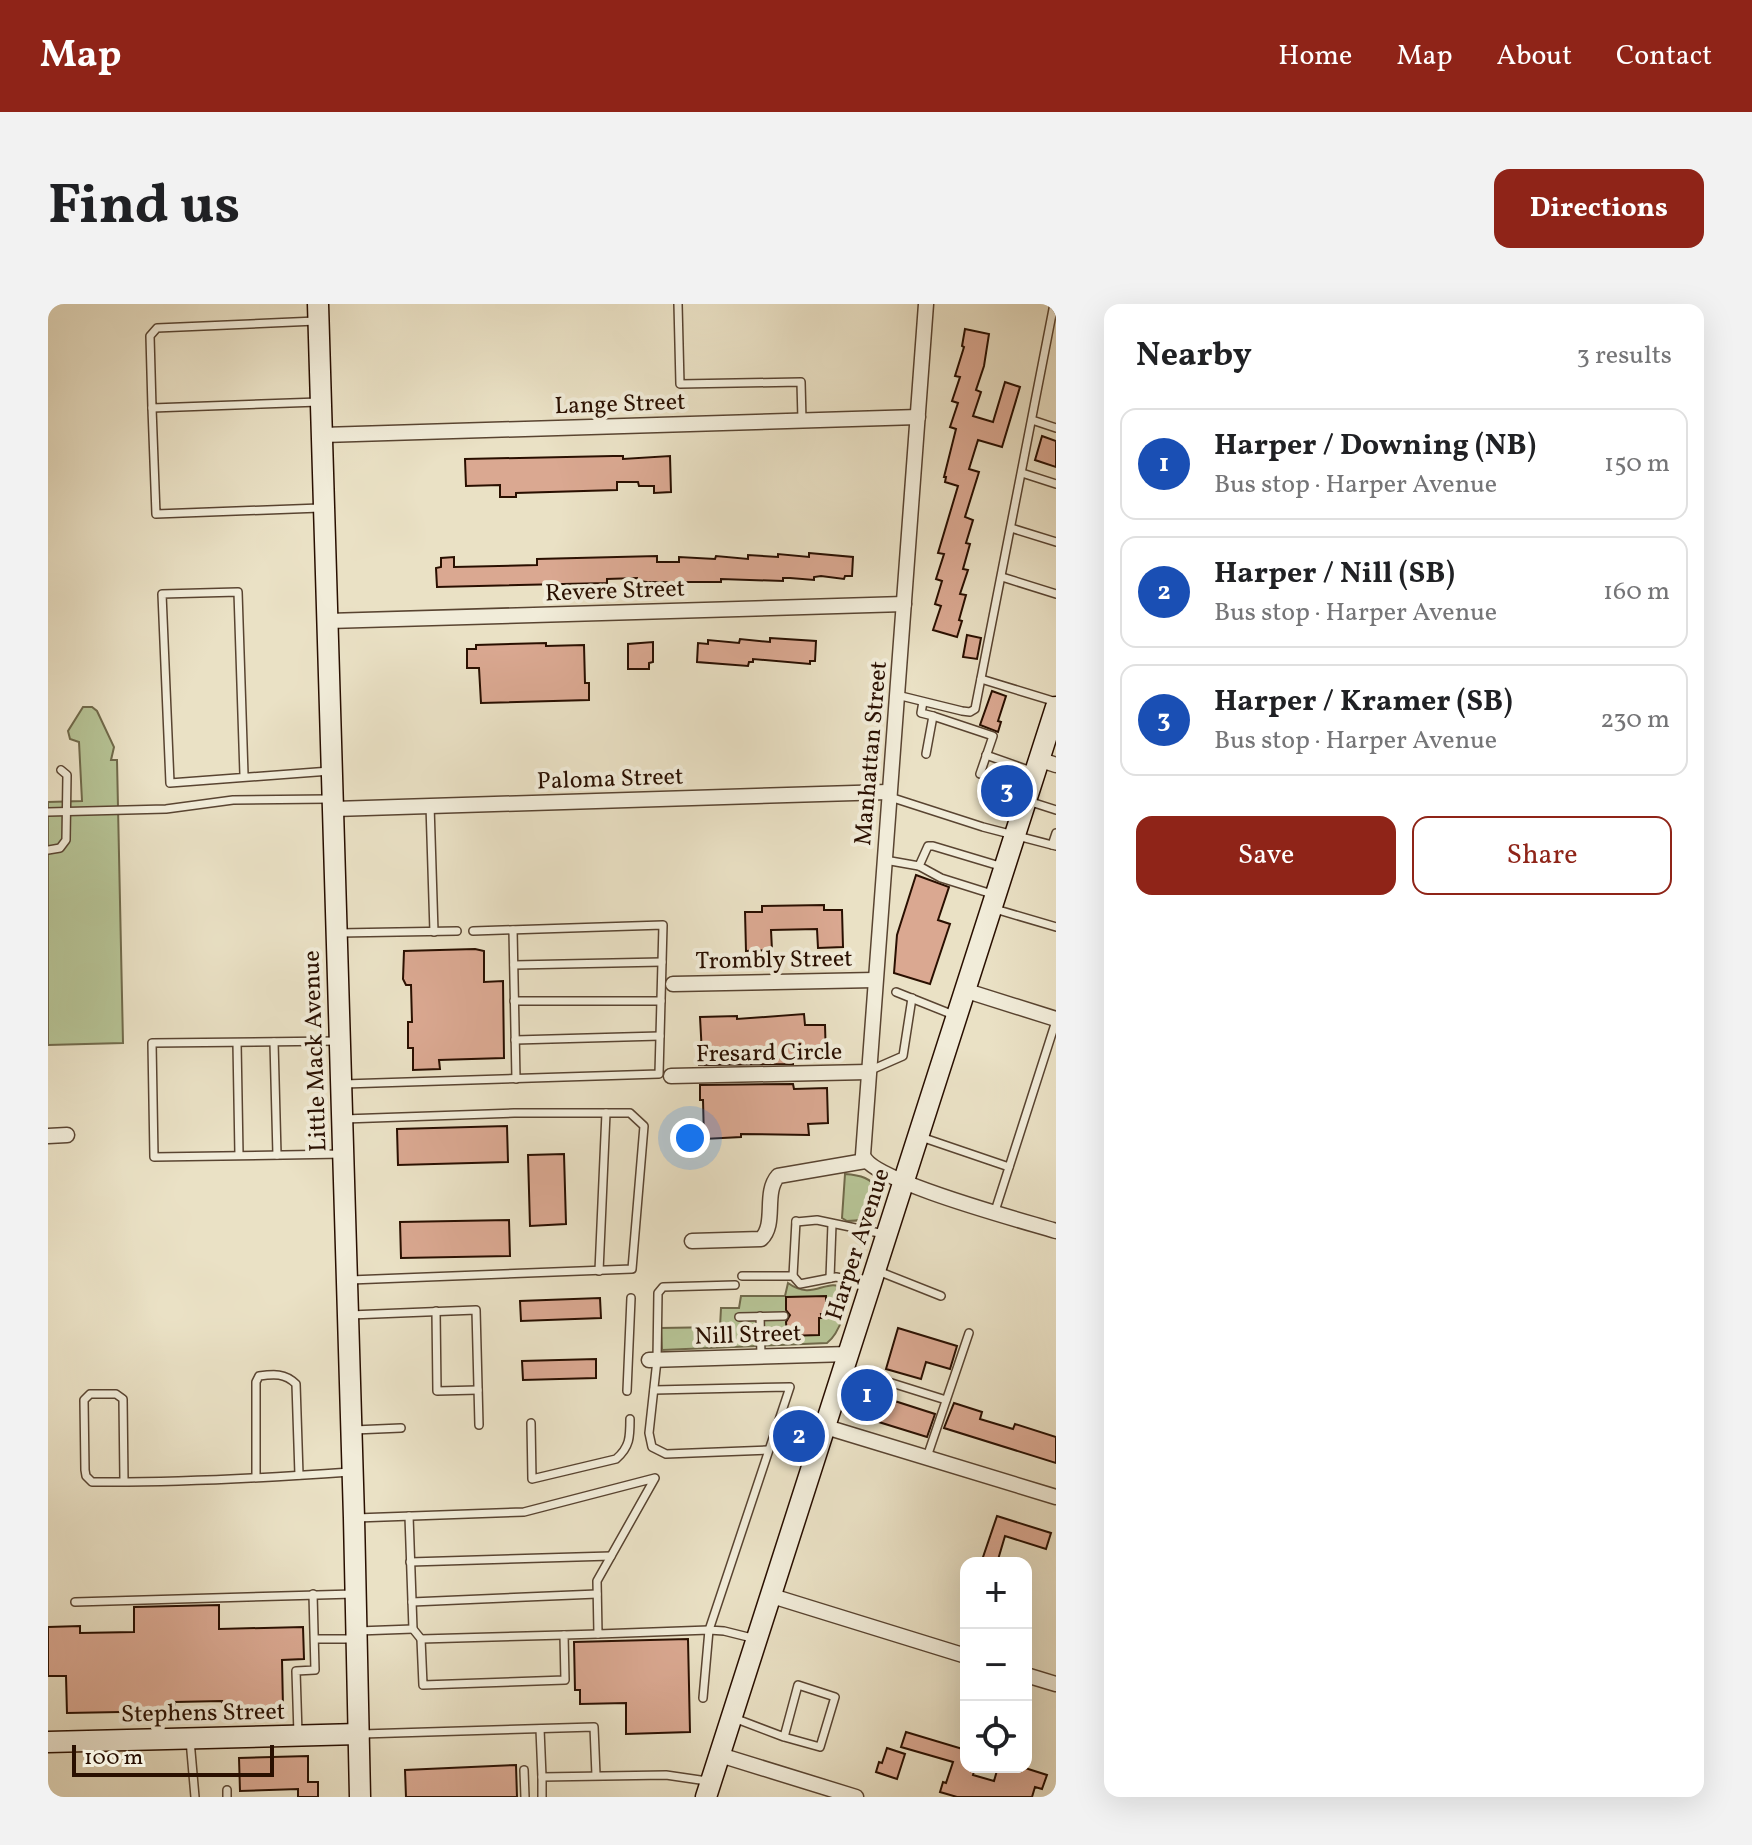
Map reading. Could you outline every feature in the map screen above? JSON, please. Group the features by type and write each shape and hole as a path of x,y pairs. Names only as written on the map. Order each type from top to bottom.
{"main road":[{"name":"Little Mack Avenue","path":"318,312 360,1797"},
{"name":"Harper Avenue","path":"709,1789 1026,800 1044,766 1056,705"},
{"name":"Stephens Street","path":"48,1742 359,1734"}],"street":[{"name":"Manhattan Street","path":"865,1161 863,1147 883,859 926,304"},
{"name":"Lange Street","path":"323,435 918,417"},
{"name":"Revere Street","path":"328,621 904,604"},
{"name":"Paloma Street","path":"334,804 430,805 888,794"},
{"name":"Trombly Street","path":"673,984 875,980"},
{"path":"967,991 1056,1020"},
{"name":"Fresard Circle","path":"665,1075 868,1072"},
{"path":"48,1136 67,1135"},
{"path":"692,1241 761,1239 767,1233 772,1185 778,1176 865,1161 878,1171 904,1182 1056,1231"},
{"name":"Nill Street","path":"653,1360 761,1356 847,1361"},
{"path":"826,1427 1056,1497"},
{"path":"772,1596 960,1654"},
{"path":"1032,1677 1056,1684"},
{"path":"720,1755 856,1797"}],"lane":[{"path":"678,304 680,384 801,382 802,420"},
{"path":"897,695 970,712 975,709 1032,420 1052,340 1054,304"},
{"path":"318,312 157,328 150,336 152,408 156,514 325,508"},
{"path":"152,408 321,402"},
{"path":"1032,420 1056,428"},
{"path":"1022,473 1056,484"},
{"path":"1011,528 1056,542"},
{"path":"1002,577 1056,594"},
{"path":"244,775 238,592 162,594 170,783 215,781 244,775 332,771"},
{"path":"981,679 1056,705"},
{"path":"923,702 921,713 993,736 980,774"},
{"path":"926,754 933,716"},
{"path":"986,755 1044,766"},
{"path":"48,850 60,848 66,840 67,775 61,770"},
{"path":"888,794 983,827 1054,846 1056,833"},
{"path":"48,812 166,809 233,800 334,804"},
{"path":"1026,800 1056,810"},
{"path":"430,805 434,932"},
{"path":"919,866 928,846 933,846 1005,868"},
{"path":"883,859 919,866 1056,927"},
{"path":"342,1084 665,1075 660,1036 663,925 473,931"},
{"path":"513,930 516,1079"},
{"path":"337,933 457,931"},
{"path":"514,965 662,962"},
{"path":"896,992 958,1017"},
{"path":"868,1072 903,1056 912,998"},
{"path":"514,1001 661,1001"},
{"path":"995,1211 1056,1020"},
{"path":"515,1040 660,1036"},
{"path":"340,1041 152,1043 154,1157 343,1154"},
{"path":"274,1042 277,1155"},
{"path":"237,1043 239,1155"},
{"path":"599,1271 606,1113"},
{"path":"343,1119 630,1113 644,1126 632,1269 347,1280"},
{"path":"919,1136 1009,1167"},
{"path":"887,1235 817,1220 796,1220 793,1276 800,1284 830,1278 874,1277 941,1296"},
{"path":"830,1278 832,1224"},
{"path":"742,1276 793,1276"},
{"path":"735,1285 663,1287 658,1293 650,1419 652,1447 666,1454 768,1450"},
{"path":"627,1391 631,1298"},
{"path":"348,1315 476,1310 479,1425"},
{"path":"436,1311 437,1391 478,1390"},
{"path":"760,1316 761,1356"},
{"path":"739,1317 784,1316"},
{"path":"927,1457 969,1333"},
{"path":"629,1361 653,1360"},
{"path":"847,1361 946,1400"},
{"path":"256,1477 256,1382 259,1376 274,1374 288,1376 296,1384 299,1475"},
{"path":"654,1390 790,1387 709,1630 703,1698"},
{"path":"124,1481 123,1399 116,1394 90,1394 84,1400 86,1476 92,1482 256,1477 352,1472"},
{"path":"531,1423 532,1479 616,1459 625,1451 635,1419 650,1419"},
{"path":"351,1430 401,1428"},
{"path":"354,1518 524,1512 655,1478 597,1581 598,1634"},
{"path":"409,1516 413,1629 421,1639 423,1685 565,1680 564,1635"},
{"path":"410,1562 611,1556"},
{"path":"75,1602 356,1593"},
{"path":"298,1736 296,1671 315,1670 313,1594"},
{"path":"412,1602 597,1594"},
{"path":"315,1639 413,1629"},
{"path":"421,1639 709,1630 757,1640"},
{"path":"732,1717 784,1737 820,1747 835,1697 798,1685 784,1737"},
{"path":"359,1734 594,1727 596,1775"},
{"path":"540,1729 542,1797"},
{"path":"190,1739 195,1797"},
{"path":"524,1770 525,1797"},
{"path":"542,1777 666,1775 709,1789"}],"green space":[{"path":"83,707 92,707 97,711 114,747 111,760 117,760 123,1043 48,1045 48,802 82,801 79,742 70,739 68,731"},
{"path":"845,1174 865,1178 879,1191 878,1206 867,1218 847,1221 842,1218"},
{"path":"788,1283 805,1290 832,1285 845,1289 843,1318 827,1343 662,1350 661,1328 720,1327 721,1308 739,1308 741,1296 785,1296"}],"building":[{"path":"965,329 989,334 976,390 981,392 973,416 993,422 1005,382 1020,387 1002,447 978,440 969,469 979,472 965,517 973,520 966,543 970,544 963,569 968,570 960,594 966,595 957,637 933,630 941,606 935,604 942,581 936,579 944,554 938,553 958,486 945,482 944,477 956,429 950,427 958,403 952,401 960,377 955,376 964,347"},
{"path":"1042,436 1056,441 1056,467 1035,460"},
{"path":"623,456 623,459 670,456 671,492 654,493 654,486 617,482 617,490 516,493 516,497 500,497 500,485 466,486 465,459"},
{"path":"809,553 853,557 852,576 845,576 844,579 821,576 814,577 814,580 783,578 783,581 721,579 721,582 647,582 637,581 637,578 607,579 607,583 437,587 436,568 441,567 441,558 454,557 454,567 537,565 537,559 657,556 657,562 679,562 679,557 748,559 748,555 778,557 778,554 809,557"},
{"path":"967,635 981,638 977,659 963,657"},
{"path":"770,638 816,641 815,661 810,661 810,664 753,659 748,666 697,662 698,643 708,644 708,640 739,643 740,639 770,642"},
{"path":"653,642 653,662 649,663 649,669 628,669 628,644"},
{"path":"546,643 546,646 584,645 585,683 589,683 589,700 481,703 479,668 467,668 467,649 476,649 476,645"},
{"path":"992,691 1006,696 998,732 980,725"},
{"path":"916,875 949,887 938,920 950,924 930,984 894,973 897,935"},
{"path":"824,905 824,910 842,910 843,947 818,948 817,929 771,930 772,950 746,951 745,912 762,912 762,906"},
{"path":"404,951 484,951 484,982 503,981 504,1058 439,1060 440,1069 413,1070 413,1048 408,1048 408,1022 412,1022 411,985 406,985 403,979"},
{"path":"804,1014 805,1025 825,1025 826,1059 793,1061 793,1064 699,1065 699,1054 702,1054 700,1017 737,1016 737,1019"},
{"path":"793,1084 794,1089 827,1088 828,1123 808,1124 809,1135 741,1134 741,1137 704,1139 700,1085"},
{"path":"507,1126 508,1162 398,1165 397,1129"},
{"path":"564,1154 566,1224 530,1226 528,1155"},
{"path":"509,1220 510,1256 401,1258 400,1222"},
{"path":"826,1296 826,1314 821,1314 822,1318 819,1318 819,1335 787,1336 786,1322 790,1315 786,1310 786,1297"},
{"path":"600,1298 601,1318 521,1321 520,1301"},
{"path":"898,1328 957,1346 950,1369 926,1362 921,1379 886,1369"},
{"path":"596,1359 596,1378 523,1380 522,1361"},
{"path":"876,1395 935,1414 927,1437 869,1419"},
{"path":"954,1403 982,1412 980,1419 1013,1429 1015,1424 1056,1437 1056,1463 944,1428"},
{"path":"997,1516 1051,1533 1046,1549 1005,1536 999,1557 983,1557"},
{"path":"219,1605 219,1629 303,1627 304,1659 282,1660 283,1707 222,1708 222,1701 175,1702 175,1711 67,1713 66,1676 48,1676 48,1627 80,1626 80,1633 134,1632 134,1607"},
{"path":"688,1639 690,1732 626,1734 626,1703 580,1704 580,1690 575,1690 574,1642"},
{"path":"906,1732 960,1748 960,1773 974,1773 994,1781 996,1773 1032,1773 1032,1770 1047,1775 1042,1789 1035,1787 1032,1797 957,1797 940,1792 953,1762 901,1747"},
{"path":"887,1748 905,1754 897,1779 876,1772"},
{"path":"308,1756 308,1782 318,1782 318,1797 298,1797 298,1789 240,1791 239,1758"},
{"path":"516,1765 517,1797 406,1797 405,1770"}],"place":[{"name":"Harper / Kramer (SB)","path":"1007,791"},
{"name":"Harper / Downing (NB)","path":"867,1395"},
{"name":"Harper / Nill (SB)","path":"799,1436"}]}
